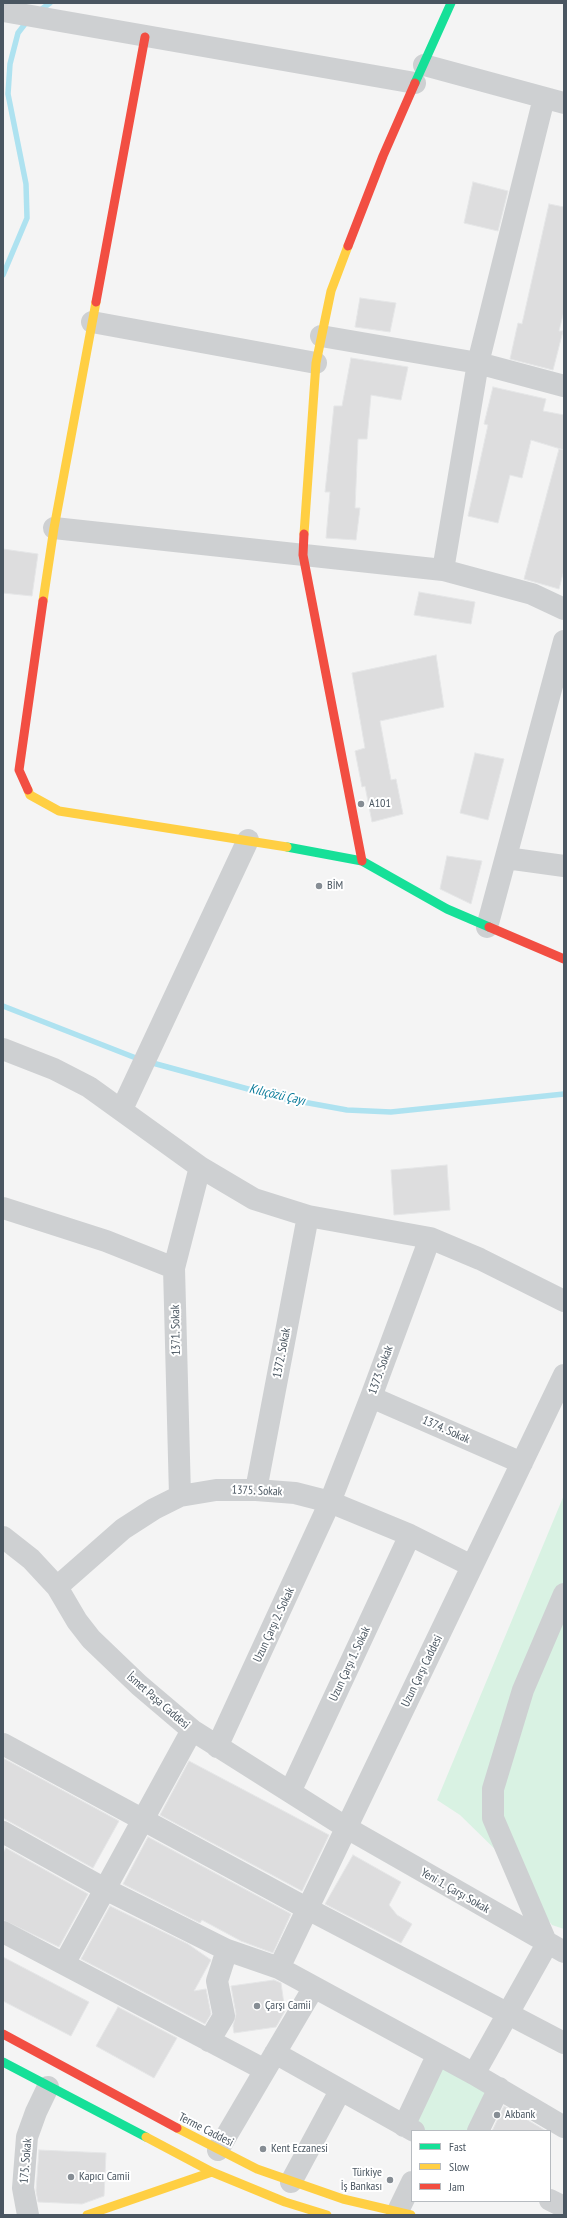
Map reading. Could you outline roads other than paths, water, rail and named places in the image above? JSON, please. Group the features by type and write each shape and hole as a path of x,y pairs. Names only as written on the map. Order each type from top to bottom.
{"street":[{"path":"362,861 303,555 306,475 316,363 331,291 347,247 419,74 451,3"},
{"path":"3,11 145,37 419,74 554,101 478,363 444,570"},
{"path":"145,37 54,528 19,770 30,795 59,811 248,840 362,861 447,909 564,959"},
{"path":"92,322 316,363"},
{"path":"321,336 478,363 564,386"},
{"path":"54,528 444,570 532,594 564,609"},
{"path":"487,927 564,641"},
{"path":"122,1109 248,840"},
{"path":"506,858 564,866"},
{"path":"3,1050 54,1069 89,1087 122,1109 200,1167 254,1199 308,1216 430,1238 480,1259 564,1301"},
{"name":"1371. Sokak","path":"180,1496 174,1268 200,1167"},
{"path":"3,1208 106,1241 174,1268"},
{"name":"1372. Sokak","path":"256,1490 308,1216"},
{"name":"1373. Sokak","path":"330,1502 430,1238"},
{"name":"Uzun Çarşı Caddesi","path":"279,1968 564,1374"},
{"name":"1374. Sokak","path":"371,1397 522,1463"},
{"name":"1375. Sokak","path":"57,1587 124,1529 154,1509 180,1496 216,1490 256,1490 295,1493 330,1502 410,1535 472,1566"},
{"name":"Uzun Çarşı 2. Sokak","path":"218,1748 330,1502"},
{"name":"Uzun Çarşı 1. Sokak","path":"290,1792 410,1535"},
{"name":"İsmet Paşa Caddesi","path":"3,1538 31,1559 57,1587 77,1621 91,1639 139,1686 192,1730 218,1748 347,1828"},
{"path":"474,2074 507,2014 555,1948 493,1818 493,1789 523,1690 564,1594"},
{"path":"64,1964 192,1730"},
{"path":"3,1744 308,1909 564,2044"},
{"name":"Yeni 1. Çarşı Sokak","path":"347,1828 555,1948"},
{"path":"3,1832 105,1889 227,1950 279,1968 437,2056 474,2074 564,2127"},
{"path":"3,1932 209,2041 270,2062 340,2091 409,2129 437,2056"},
{"path":"209,2041 224,2016 217,1981 227,1950"},
{"path":"218,2150 314,1988"},
{"name":"Terme Caddesi","path":"3,2034 218,2150 291,2182 343,2199 404,2214"},
{"path":"3,2062 212,2172 278,2199 327,2215"},
{"name":"175. Sokak","path":"28,2215 23,2188 27,2137 36,2112 48,2087"},
{"path":"478,2130 499,2088"},
{"path":"291,2182 340,2091"},
{"path":"87,2215 212,2172"},
{"path":"404,2214 411,2186"},
{"path":"551,2200 564,2207"}],"waterway":[{"path":"39,11 50,3"},
{"path":"3,275 27,218 26,184 8,94 10,64 18,33 28,20"},
{"name":"Kılıçözü Çayı","path":"3,1006 141,1060"},
{"name":"Kılıçözü Çayı","path":"149,1062 281,1098 347,1110 391,1112 564,1094"}],"place":[{"name":"A101","path":"361,804"},
{"name":"BİM","path":"319,886"},
{"name":"Çarşı Camii","path":"257,2006"},
{"name":"Akbank","path":"497,2115"},
{"name":"Kent Eczanesi","path":"263,2149"},
{"name":"Kapıcı Camii","path":"71,2177"},
{"name":"Türkiye İş Bankası","path":"390,2180"}]}
